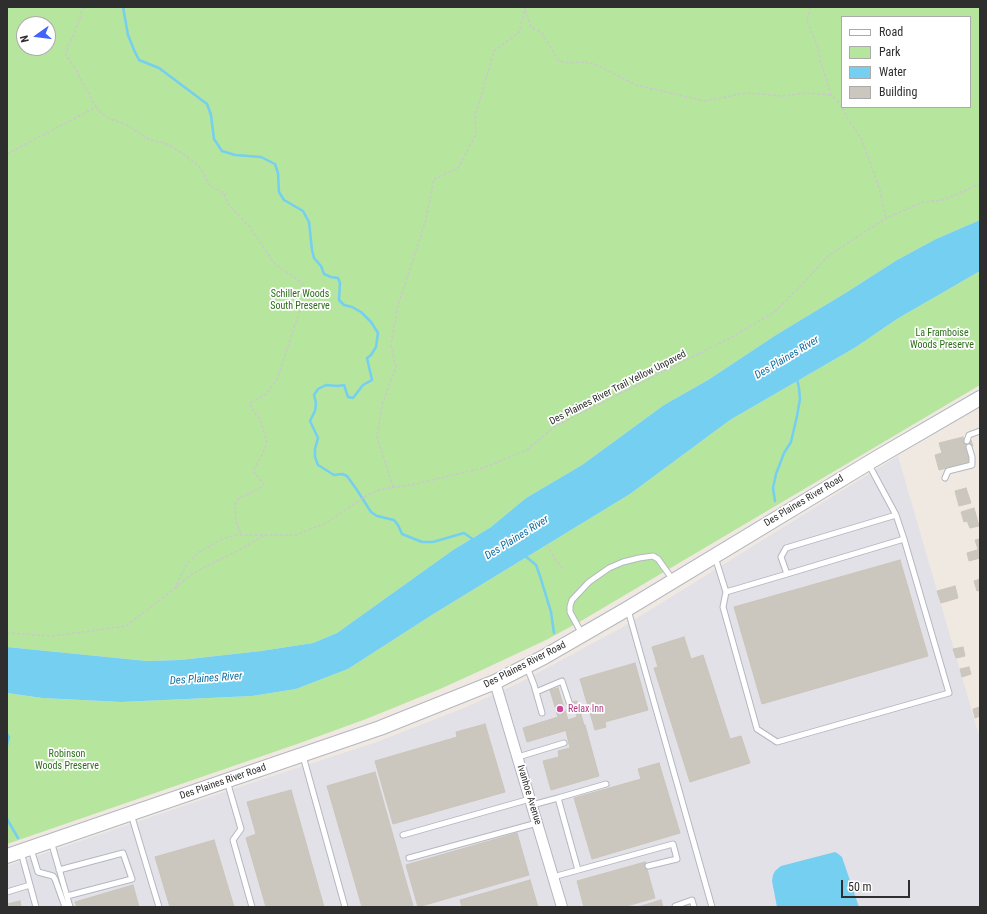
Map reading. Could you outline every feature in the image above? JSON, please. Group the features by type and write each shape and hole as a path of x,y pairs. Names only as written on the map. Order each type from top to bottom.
{"main road":[{"name":"Des Plaines River Road","path":"7,856 380,728 495,682 627,609 868,463 980,398"}],"street":[{"name":"Ivanhoe Avenue","path":"495,682 562,907"}],"lane":[{"path":"968,441 968,435 980,431"},
{"path":"945,478 948,471 972,465 972,457 969,447"},
{"path":"715,556 726,592 723,607 757,728 777,742 949,693 896,515 868,463"},
{"path":"787,574 781,557 786,548 896,515"},
{"path":"726,592 904,539"},
{"path":"582,635 570,612 572,600 589,582 604,571 623,562 653,556 658,558 674,581"},
{"path":"627,609 712,907"},
{"path":"526,666 542,713"},
{"path":"536,692 562,681 569,702"},
{"path":"518,758 564,743"},
{"path":"303,754 345,907"},
{"path":"227,780 241,829 233,840 252,907"},
{"path":"403,835 531,802 558,798 606,784"},
{"path":"558,798 578,870"},
{"path":"131,813 159,907"},
{"path":"409,858 537,823"},
{"path":"51,840 70,907"},
{"path":"553,876 672,844 677,859 648,866"},
{"path":"26,849 30,885 36,907"},
{"path":"26,849 38,872 53,876 65,907"},
{"path":"59,870 123,853 132,879 67,896"},
{"path":"7,892 30,885"},
{"path":"675,907 692,900 694,907"}],"path":[{"path":"83,7 68,45 66,55 100,113 127,126 148,139 167,144 199,166 210,186 224,193 227,203 249,226 274,263 302,283 306,292 277,379 266,394 250,403 253,411 260,419 267,442 253,471 264,484 259,489 239,498 235,504 236,521 241,535"},
{"path":"393,487 377,437 382,405 396,367 391,345 398,306 425,223 434,178 458,168 476,134 475,117 494,51 519,32 525,7"},
{"path":"810,7 807,21 818,48 831,95 841,105"},
{"path":"525,10 531,27 542,33 559,62 585,62 597,65 636,85 705,101 746,93 784,96 806,93 831,95"},
{"path":"7,154 96,106"},
{"path":"842,108 861,138 879,187 886,218"},
{"name":"Des Plaines River Trail Yellow Unpaved","path":"7,633 53,636 126,626 174,589 187,564 199,552 222,539 235,535 296,535 328,522 367,495 382,488 411,484 483,468 527,450 554,427 730,338 776,311 828,256 886,218 923,202 943,200 980,184"},
{"path":"174,589 193,573 241,549 264,535"},
{"path":"546,545 564,570"}],"shaded area":[{"path":"898,456 980,739 980,907 7,907 7,866 374,743 464,708 519,683 621,628"}],"green space":[{"name":"Schiller Woods South Preserve","path":"7,7 980,7 980,220 936,239 897,260 776,335 708,380 664,405 582,465 526,498 491,527 453,550 337,633 313,643 261,651 180,660 147,661 7,647"},
{"name":"Robinson Woods Preserve","path":"980,271 980,385 581,621 546,640 484,669 440,689 366,719 7,844 7,693 42,698 121,702 252,696 296,689 348,669 435,613 630,494 730,420 856,347 897,319"}],"water":[{"name":"Des Plaines River","path":"980,220 980,271 897,319 856,347 730,420 630,494 435,613 348,669 296,689 252,696 121,702 42,698 7,693 7,647 147,661 180,660 261,651 313,643 337,633 453,550 491,527 526,498 582,465 664,405 708,380 776,335 897,260 936,239"},
{"path":"835,852 842,857 859,907 777,907 772,881 775,871 781,866"}],"building":[{"path":"963,437 965,441 971,440 973,446 967,448 970,462 939,470 935,455 942,453 939,443"},
{"path":"966,488 971,503 959,506 955,491"},
{"path":"974,508 979,526 970,528 967,521 964,522 961,512"},
{"path":"980,539 980,548 978,549 975,540"},
{"path":"980,549 980,558 969,561 967,553"},
{"path":"900,560 928,656 762,704 734,607"},
{"path":"980,579 980,590 977,591 974,581"},
{"path":"955,586 958,598 941,603 937,591"},
{"path":"684,637 691,659 703,655 730,739 741,736 750,763 690,782 654,668 658,667 652,647"},
{"path":"963,647 965,656 956,658 953,649"},
{"path":"635,663 648,710 605,722 606,727 595,730 580,679"},
{"path":"969,667 971,674 962,677 960,669"},
{"name":"Relax Inn","path":"558,688 568,720 577,717 572,702 577,701 584,725 527,742 523,728 558,717 550,690"},
{"path":"980,707 980,716 975,718 973,709"},
{"path":"485,724 505,792 393,824 375,761 457,737 456,732"},
{"path":"585,725 599,776 551,790 543,761 559,757 558,751 570,748 566,731"},
{"path":"659,763 680,833 592,859 574,798 641,779 638,769"},
{"path":"375,772 413,906 410,907 362,907 327,786"},
{"path":"291,790 324,907 266,907 246,838 256,834 247,802"},
{"path":"517,833 529,875 418,907 406,865"},
{"path":"214,840 234,907 170,907 155,857"},
{"path":"645,862 655,898 623,907 584,907 577,881"},
{"path":"530,880 538,907 462,907 460,900"},
{"path":"133,885 139,907 77,907 75,902"},
{"path":"661,900 663,907 638,907"},
{"path":"20,901 21,907 7,907 7,904"}],"waterway":[{"path":"123,7 128,35 139,60 159,68 207,104 211,115 214,139 222,151 235,155 261,157 275,164 278,173 279,192 284,200 303,211 309,222 314,258 321,266 324,274 338,278 340,283 339,300 344,305 361,312 371,322 378,333 376,347 367,358 372,380 363,385 353,398 348,397 344,385 326,385 318,389 314,395 316,403 315,411 310,421 318,438 315,449 315,457 318,465 334,475 342,474 347,476 371,512 377,516 394,520 402,534 422,542 433,542 464,533 474,540"},
{"path":"775,501 773,488 776,474 784,453 791,442 797,416 800,399 797,379"},
{"path":"524,555 536,565 551,612 554,633"},
{"path":"7,734 9,737 7,745"},
{"path":"7,819 18,838"}],"place":[{"name":"Relax Inn","path":"560,709"}],"park label":[{"name":"La Framboise Woods Preserve","path":"942,338"}]}
